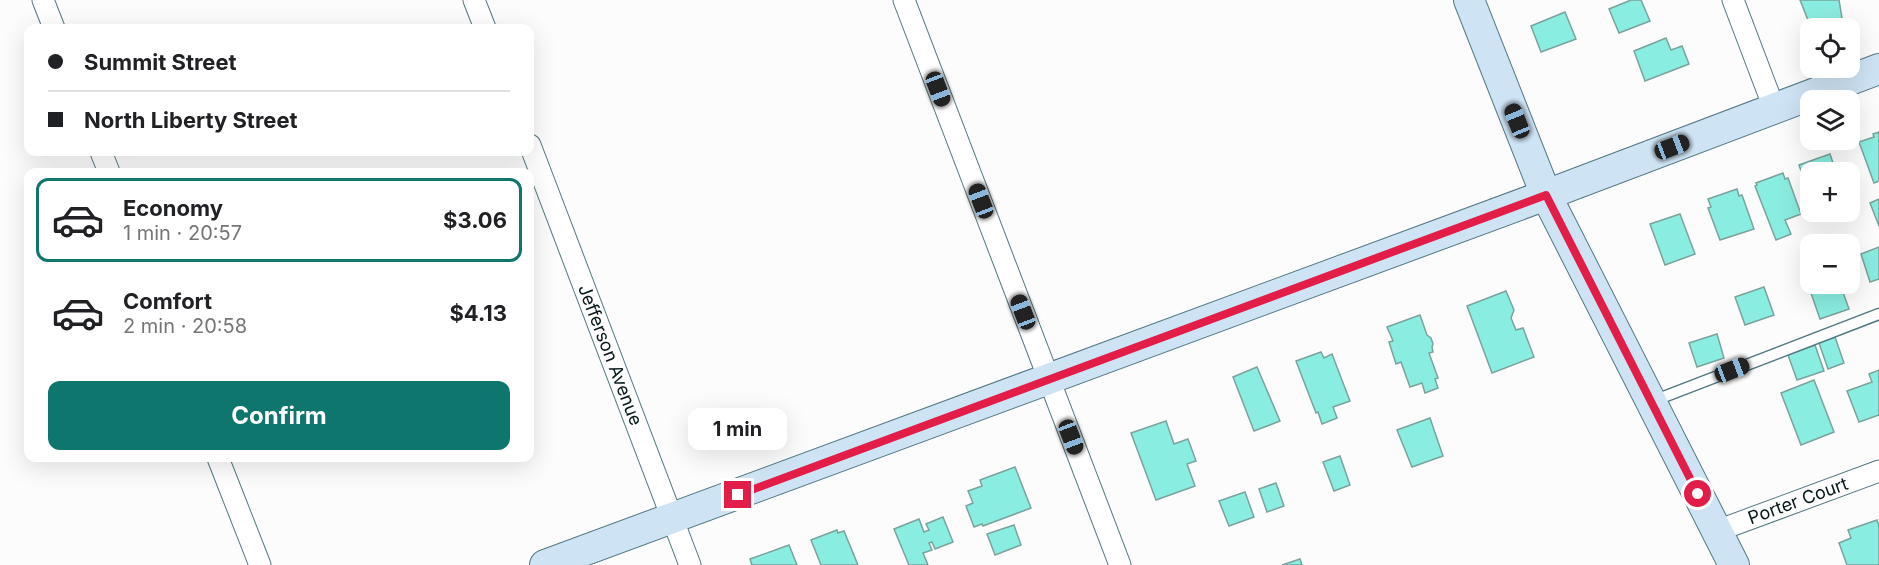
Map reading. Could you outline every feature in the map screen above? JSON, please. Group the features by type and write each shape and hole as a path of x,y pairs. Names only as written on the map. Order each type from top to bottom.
{"main road":[{"path":"1469,0 1546,195 1732,564"},
{"path":"545,565 1546,195 1879,69"}],"street":[{"path":"44,0 53,24"},
{"path":"474,0 483,24"},
{"path":"904,0 1120,565"},
{"path":"1733,0 1774,108"},
{"name":"Jefferson Avenue","path":"534,156 690,565"},
{"path":"220,462 260,565"},
{"name":"Porter Court","path":"1716,531 1879,471"}],"lane":[{"path":"1650,402 1879,314"}],"building":[{"path":"1631,0 1641,0 1650,21 1619,33 1609,9"},
{"path":"1800,0 1839,0 1842,18 1807,18"},
{"path":"1565,12 1576,39 1541,52 1531,26"},
{"path":"1666,38 1671,50 1682,46 1689,64 1645,81 1634,51"},
{"path":"1879,132 1879,181 1874,183 1860,145 1860,142 1874,137 1873,134"},
{"path":"1830,154 1833,162 1807,162"},
{"path":"1783,173 1785,179 1788,178 1800,211 1800,214 1785,220 1791,234 1776,240 1755,186 1756,183"},
{"path":"1737,189 1739,196 1742,195 1754,229 1720,240 1708,208 1711,207 1708,199"},
{"path":"1879,199 1879,226 1870,203"},
{"path":"1680,214 1695,254 1665,265 1650,224"},
{"path":"1879,247 1879,279 1870,282 1861,254"},
{"path":"1764,287 1774,315 1745,325 1735,297"},
{"path":"1506,291 1514,310 1511,318 1516,330 1523,328 1534,357 1492,373 1467,306"},
{"path":"1811,294 1844,294 1849,309 1820,319"},
{"path":"1420,315 1433,344 1433,352 1429,353 1438,378 1435,379 1438,388 1425,393 1422,383 1410,387 1401,362 1396,364 1389,342 1393,341 1387,327"},
{"path":"1717,334 1724,358 1697,367 1689,343"},
{"path":"1835,337 1844,363 1828,369 1819,343"},
{"path":"1815,345 1824,371 1797,380 1788,355"},
{"path":"1321,352 1324,358 1332,354 1350,401 1333,407 1337,418 1322,424 1296,361"},
{"path":"1257,367 1280,421 1254,431 1233,377"},
{"path":"1879,370 1879,415 1859,422 1847,391 1872,382 1869,374"},
{"path":"1814,380 1834,432 1801,445 1781,393"},
{"path":"1430,418 1443,456 1412,467 1397,430"},
{"path":"1166,421 1174,444 1188,439 1196,461 1187,464 1195,486 1156,500 1131,433"},
{"path":"1340,456 1350,485 1334,491 1323,462"},
{"path":"1015,467 1031,508 983,526 982,524 974,527 966,506 973,503 968,491 982,486 980,480"},
{"path":"1276,483 1284,506 1267,512 1259,489"},
{"path":"1245,492 1254,517 1229,526 1219,501"},
{"path":"943,517 953,542 935,549 932,542 929,543 932,550 923,553 928,565 909,565 894,529 919,519 924,532 929,530 926,524"},
{"path":"1877,520 1879,565 1847,565 1839,543 1851,538 1848,530"},
{"path":"1014,525 1021,545 995,555 987,534"},
{"path":"837,530 838,533 844,531 858,565 821,565 811,540"},
{"path":"789,545 797,565 752,565 750,559"},
{"path":"1300,559 1302,565 1282,565"}],"route":[{"path":"738,495 1546,195 1698,494"}]}
